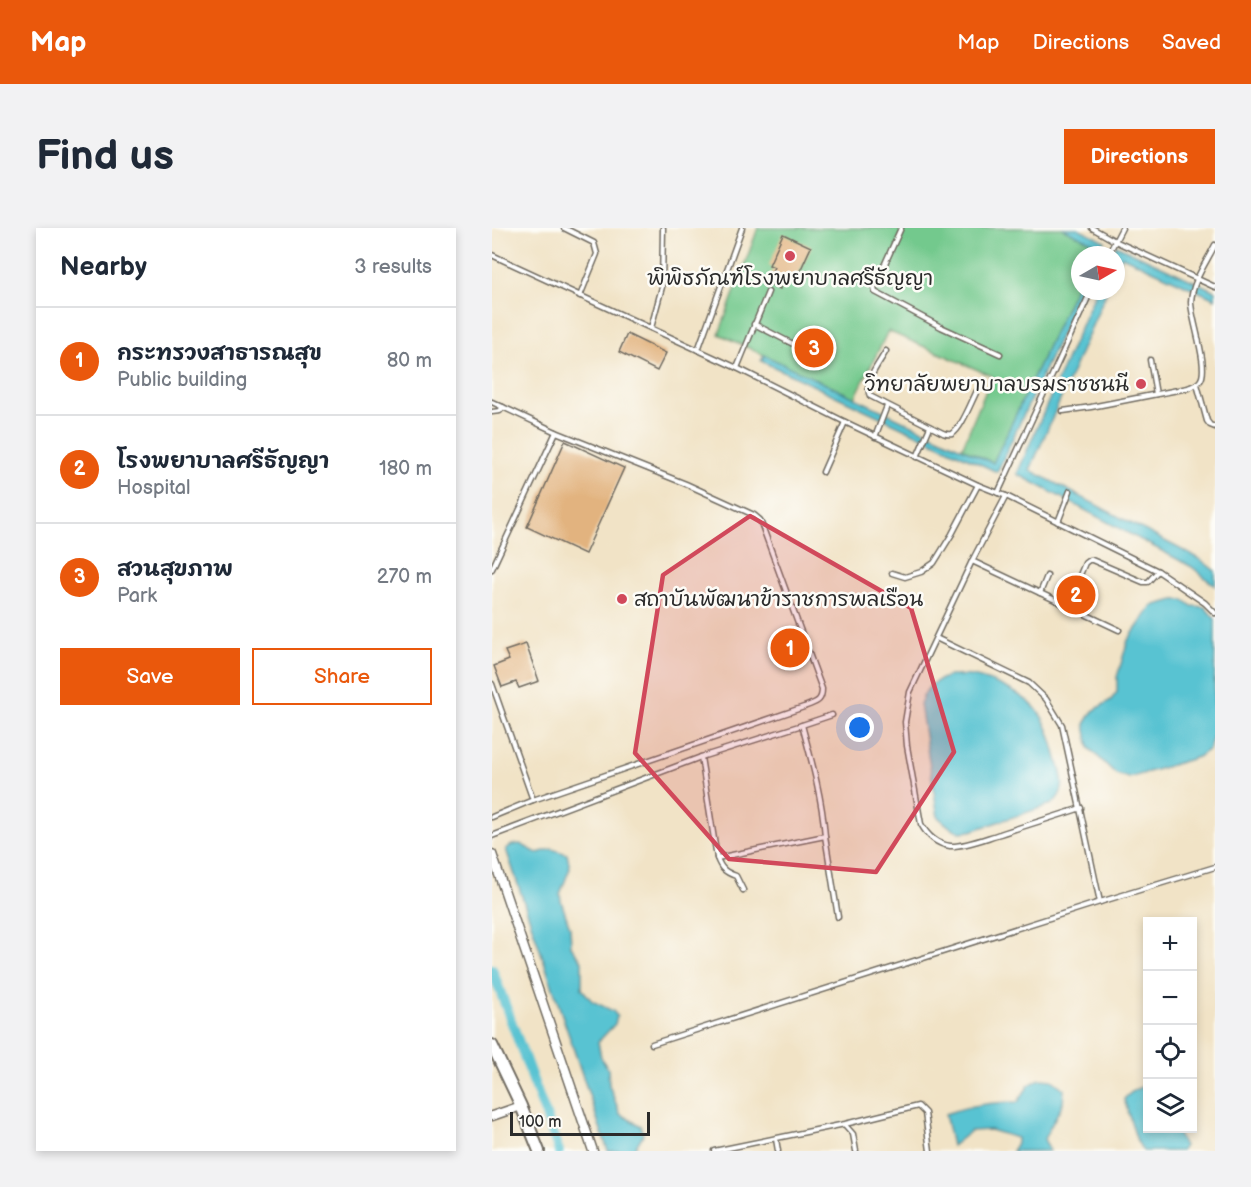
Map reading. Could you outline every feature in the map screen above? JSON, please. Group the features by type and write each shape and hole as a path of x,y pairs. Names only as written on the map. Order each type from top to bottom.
{"street":[{"path":"492,854 593,1151"},
{"path":"492,1045 539,1151"},
{"path":"492,1116 521,1106"}],"lane":[{"path":"564,228 594,243 596,248 597,254 580,296"},
{"path":"651,328 662,287 663,228"},
{"path":"698,350 742,228"},
{"path":"901,228 874,288 875,292 940,327 1000,354"},
{"path":"1092,228 1115,241 1215,286"},
{"path":"1112,246 1122,228"},
{"path":"1063,411 1188,388 1197,384 1203,376 1191,304 1193,291 1215,245"},
{"path":"492,255 737,368 874,437 1058,519 1158,571 1205,603 1215,613"},
{"path":"737,368 768,292"},
{"path":"998,493 1087,300"},
{"path":"754,324 795,345"},
{"path":"886,351 869,381 867,392 886,408 929,428 948,435 955,432 976,391"},
{"path":"1150,360 1156,394"},
{"path":"1197,384 1207,421 1215,427"},
{"path":"492,402 556,432 686,484 754,515 760,520 822,689 819,701 804,707 492,817"},
{"path":"492,412 500,411 503,407"},
{"path":"874,437 886,408"},
{"path":"823,472 845,422"},
{"path":"917,457 929,428"},
{"path":"492,569 556,432"},
{"path":"892,573 905,577 921,572 934,563 978,485"},
{"path":"1058,519 1070,491"},
{"path":"1006,496 972,561 910,692 905,722 921,824 926,834 943,844 952,846 974,842 1081,808"},
{"path":"1067,606 1085,563 1089,560 1143,582 1148,582 1158,571"},
{"path":"972,561 1119,630"},
{"path":"1040,593 1047,576"},
{"path":"936,638 1029,683 1046,699 1062,725 1101,902"},
{"path":"492,684 533,801"},
{"path":"492,836 701,757 832,715"},
{"path":"802,725 824,820 838,917"},
{"path":"701,757 719,866 736,876 743,890"},
{"path":"717,858 825,836"},
{"path":"652,1044 1215,867"},
{"path":"714,1151 845,1124 918,1106 925,1113 930,1151"},
{"path":"845,1124 853,1134 856,1151"},
{"path":"776,1139 778,1151"}],"highlighted area":[{"path":"750,516 911,608 954,752 876,872 729,859 635,753 663,575"}],"green space":[{"path":"758,228 1062,228 1096,244 1095,246 1071,246 1071,297 993,463 962,448 992,376 888,331 855,398 719,334"}],"water":[{"path":"1062,228 1078,228 1105,241 1102,246 1095,246 1096,244"},
{"path":"1125,249 1215,291 1215,299 1125,257"},
{"path":"1071,297 1071,300 1077,300 997,472 761,361 764,355 993,463"},
{"path":"1092,300 1103,300 1030,470 1201,560 1215,571 1215,586 1192,567 1017,474"},
{"path":"1174,600 1184,600 1192,606 1205,607 1215,619 1214,734 1209,749 1198,757 1129,778 1116,774 1089,748 1085,724 1093,711 1111,700 1117,692 1117,677 1128,640 1152,606"},
{"path":"949,676 972,676 990,681 1019,695 1035,707 1049,731 1062,779 1060,794 1052,804 971,831 960,832 938,817 920,704 930,686"},
{"path":"520,844 537,853 552,849 567,854 570,868 560,894 570,928 571,946 582,961 582,989 592,1001 613,1011 617,1016 615,1024 598,1042 601,1058 608,1069 609,1085 620,1114 641,1126 643,1135 633,1151 608,1151 506,849"},
{"path":"1040,1079 1052,1080 1064,1089 1063,1103 1044,1139 1050,1151 1012,1151 1017,1138 990,1130 971,1131 952,1146 945,1114 981,1105 1018,1102 1029,1085"},
{"path":"1143,1087 1143,1133 1177,1133 1184,1146 1181,1151 1143,1151 1137,1141 1124,1099 1134,1090"}],"building":[{"name":"พิพิธภัณฑ์โรงพยาบาลศรีธัญญา","path":"783,234 811,247 795,282 785,277 780,289 767,283 774,267 769,265"},
{"path":"627,334 666,353 657,371 619,352"},
{"path":"565,441 624,468 585,554 527,527"},
{"path":"526,644 539,681 519,688 516,682 502,687 494,666 509,660 505,651"}],"waterway":[{"path":"492,969 559,1151"}],"place":[{"name":"พิพิธภัณฑ์โรงพยาบาลศรีธัญญา","path":"790,256"},
{"name":"สวนสุขภาพ","path":"814,348"},
{"name":"วิทยาลัยพยาบาลบรมราชชนนี","path":"1141,384"},
{"name":"โรงพยาบาลศรีธัญญา","path":"1076,595"},
{"name":"สถาบันพัฒนาข้าราชการพลเรือน","path":"622,599"},
{"name":"กระทรวงสาธารณสุข","path":"790,648"}]}
